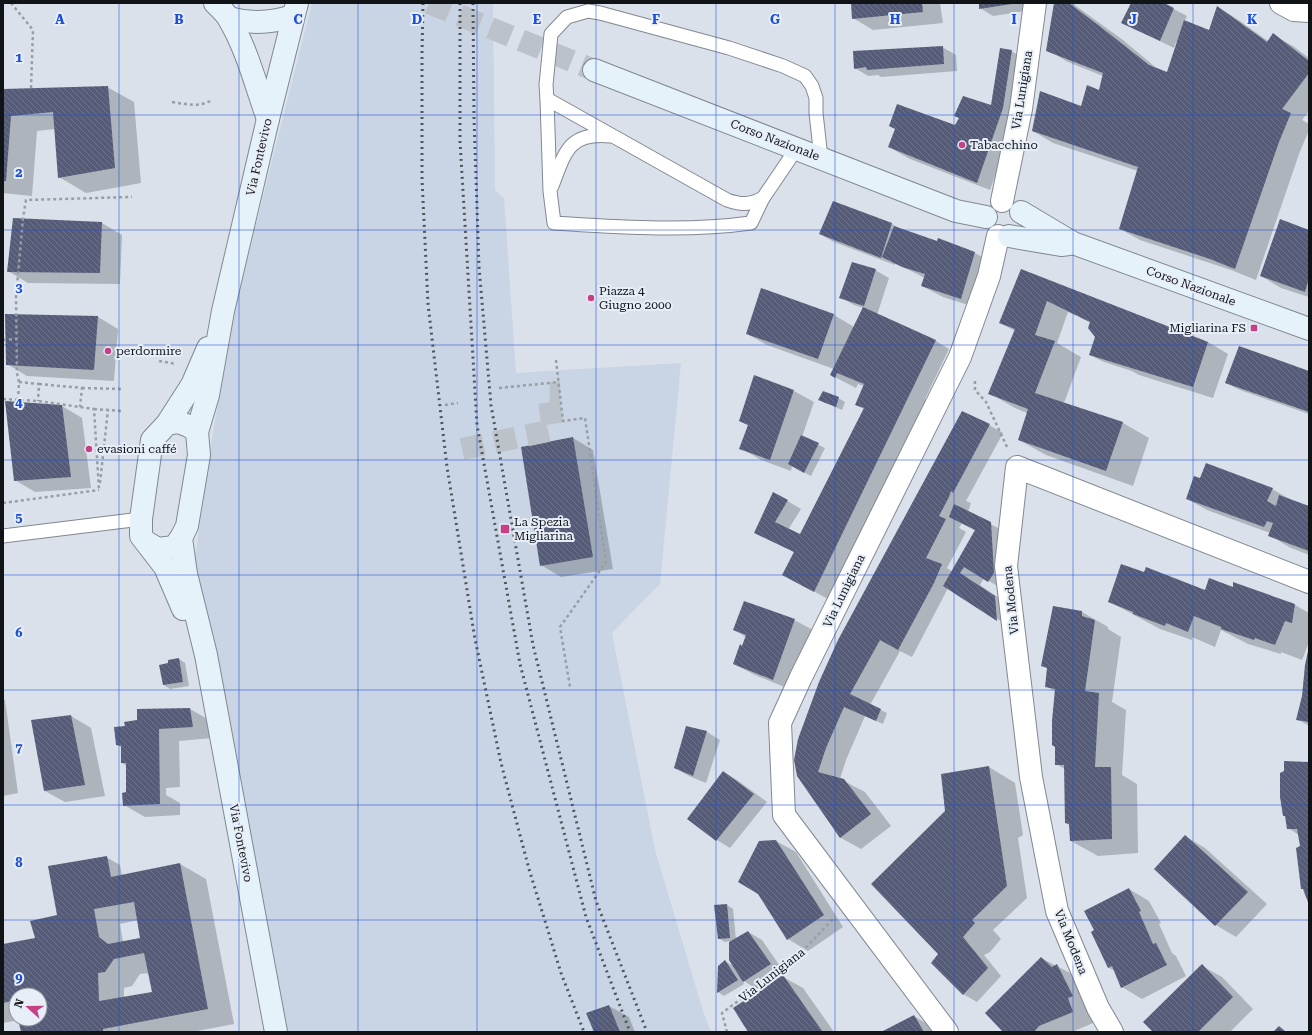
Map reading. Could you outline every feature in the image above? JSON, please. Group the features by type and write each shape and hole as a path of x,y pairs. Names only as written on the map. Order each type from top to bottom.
{"street":[{"name":"Via Lunigiana","path":"1002,201 1021,109 1035,3"},
{"path":"222,10 255,23 280,20 295,9"},
{"name":"Via Fontevivo","path":"276,1032 206,655 186,574 181,538 187,526 199,455 197,432 208,395 223,311 295,9"},
{"path":"222,10 249,62 268,119"},
{"name":"Corso Nazionale","path":"594,70 956,211 986,217"},
{"path":"1002,201 1013,203 1021,212 1022,218 1019,229 1003,236 989,228 986,217 991,206 1002,201"},
{"name":"Corso Nazionale","path":"1021,212 1073,243 1309,329"},
{"name":"Via Lunigiana","path":"947,1032 784,815 780,723 801,677 960,357 1003,236"},
{"name":"Corso Nazionale","path":"1003,236 1061,245 1073,243"},
{"name":"Via Fontevivo","path":"206,655 188,622 165,567 142,536 141,519 152,440 167,424 192,385 223,311"},
{"path":"167,424 178,422 189,426 197,432"},
{"path":"1017,467 1309,582"},
{"name":"Via Modena","path":"1017,467 1006,566 1031,777 1057,911 1098,1008 1112,1032"},
{"path":"146,542 158,548 174,547 181,538"}],"lane":[{"path":"797,148 763,198 751,223 730,226 655,228 554,223 550,191 546,84 551,34 567,17 588,11 729,48 783,66 805,76 812,86 816,98 816,113 821,158"},
{"path":"547,99 680,174 736,203 745,204 755,202 763,198"},
{"path":"550,191 565,155 572,143 579,139 593,135 612,136"},
{"path":"3,536 141,519"}],"path":[{"path":"11,3 33,30 31,88"},
{"path":"172,102 197,106 212,100"},
{"path":"18,400 19,382 17,373 16,297 26,200 132,197"},
{"path":"3,340 16,340"},
{"path":"960,357 973,364 976,390 986,402 1017,467"},
{"path":"556,360 563,421 585,418 606,562 560,627 570,687"},
{"path":"159,361 180,365"},
{"path":"19,382 124,390"},
{"path":"499,388 559,382"},
{"path":"38,401 39,384"},
{"path":"80,407 82,388"},
{"path":"3,399 38,401 94,409 122,411"},
{"path":"445,405 458,404"},
{"path":"94,409 99,490"},
{"path":"99,490 108,410"},
{"path":"3,503 99,490"},
{"name":"Via Lunigiana","path":"727,1032 722,1013 797,957 849,902"}],"shaded area":[{"path":"312,3 493,3 495,190 504,198 516,373 681,363 660,584 612,633 655,850 703,1011 711,1032 284,1032 194,566 210,451 232,319"}],"building":[{"path":"851,3 922,3 923,12 852,19"},
{"path":"979,3 1012,3 1012,4 979,9"},
{"path":"1054,3 1069,3 1149,65 1167,72 1184,20 1209,30 1217,6 1267,42 1273,33 1309,61 1309,73 1282,109 1291,113 1279,142 1235,269 1210,259 1119,229 1138,167 1032,131 1040,91 1081,106 1087,85 1099,90 1103,73 1046,51"},
{"path":"1131,3 1164,3 1174,8 1160,41 1121,23"},
{"path":"943,46 944,64 867,70 866,67 854,69 853,51"},
{"path":"1000,48 1012,50 1003,108 977,183 888,147 895,129 889,126 897,104 955,125 959,118 954,116 963,96 991,105"},
{"path":"108,86 115,168 58,178 53,112 11,116 6,181 3,181 3,89"},
{"path":"833,201 892,223 881,258 819,234"},
{"path":"13,218 102,222 100,273 7,272"},
{"path":"1280,219 1309,230 1309,278 1305,292 1260,276"},
{"path":"894,226 937,241 938,238 975,252 961,299 921,286 925,274 902,267 882,257"},
{"path":"852,262 876,269 864,306 839,298"},
{"path":"1021,269 1208,342 1193,387 1089,355 1095,337 1088,328 1090,322 1047,301 1035,335 1055,341 1035,393 1123,422 1106,471 1018,440 1028,409 988,394 1015,329 999,323"},
{"path":"761,288 834,314 818,359 746,334"},
{"path":"863,307 936,340 814,592 782,575 794,552 754,533 773,492 788,500 775,522 800,534 864,408 855,405 864,384 837,373 835,378 830,375"},
{"path":"5,314 98,316 94,370 6,365"},
{"path":"1239,346 1309,371 1309,412 1225,383"},
{"path":"754,375 794,390 770,460 739,449 748,425 739,421"},
{"path":"823,391 839,397 836,407 818,400"},
{"path":"5,401 62,405 71,477 14,481"},
{"path":"962,411 990,424 953,493 951,491 939,516 946,519 926,558 942,564 934,583 898,650 880,640 850,694 881,709 876,721 844,707 826,748 818,772 844,779 871,814 840,838 797,776 794,760 798,739 819,682 838,640"},
{"path":"801,435 819,443 804,473 788,464"},
{"path":"573,437 593,557 540,566 521,447"},
{"path":"1206,463 1273,488 1267,501 1276,506 1279,495 1309,506 1309,551 1268,536 1273,523 1267,521 1264,527 1186,499 1194,476 1200,478"},
{"path":"954,504 991,522 994,573 988,582 964,567 960,573 995,596 997,621 943,586 975,530 949,517"},
{"path":"1121,564 1144,572 1146,567 1205,590 1209,578 1233,587 1233,582 1295,604 1292,623 1285,621 1275,645 1221,629 1221,627 1194,616 1188,632 1166,623 1165,626 1133,614 1133,612 1108,602"},
{"path":"744,601 795,619 773,680 733,664 740,644 742,646 746,635 733,630"},
{"path":"1053,606 1082,611 1082,616 1095,620 1085,691 1099,693 1095,767 1111,767 1112,839 1070,841 1069,824 1065,823 1064,765 1055,765 1055,747 1052,745 1052,721 1055,689 1045,687 1047,668 1041,666"},
{"path":"1308,651 1309,722 1296,720 1302,696"},
{"path":"179,658 183,682 163,685 159,665 168,663 168,660"},
{"path":"190,708 193,727 159,729 160,804 123,806 122,793 126,792 126,763 121,763 121,746 116,745 114,727 125,726 124,722 137,720 137,709"},
{"path":"71,715 85,785 44,791 31,720"},
{"path":"686,726 707,731 693,776 674,768"},
{"path":"1284,761 1309,762 1309,905 1303,889 1301,889 1296,848 1300,846 1297,829 1287,829 1285,816 1283,816 1280,797 1280,773 1284,771"},
{"path":"989,766 1007,886 972,920 975,923 963,937 988,968 963,995 931,963 938,954 871,884 945,811 941,774"},
{"path":"723,771 754,794 716,841 687,819"},
{"path":"1185,835 1248,892 1215,926 1154,869"},
{"path":"776,840 824,915 787,940 758,894 738,882 759,841"},
{"path":"107,856 111,877 180,863 208,1009 103,1029 103,1032 21,1032 20,1027 48,1027 48,987 8,987 8,1002 3,1003 3,944 35,938 30,921 57,915 48,866","holes":["134,902 140,938 108,944 99,937 94,909","144,953 152,992 99,1001 98,973 105,972 114,959"]},
{"path":"1129,888 1141,911 1139,912 1153,944 1156,943 1167,965 1121,988 1112,966 1108,968 1091,932 1094,930 1084,911"},
{"path":"727,904 730,938 718,939 714,905"},
{"path":"748,931 771,964 743,982 729,960 729,942"},
{"path":"1041,957 1052,967 1057,964 1073,996 1068,998 1073,1012 1039,1026 1034,1032 1003,1032 985,1013"},
{"path":"725,960 738,980 717,993 718,966"},
{"path":"1202,964 1233,997 1198,1032 1153,1032 1143,1022"},
{"path":"783,975 822,1031 748,1032 733,1008"},
{"path":"609,1005 620,1032 594,1032 586,1013"},
{"path":"914,1015 924,1032 881,1032"},
{"path":"1279,1026 1286,1032 1273,1032"}],"tunnel":[{"path":"429,3 594,70"},
{"path":"462,449 553,430 548,393 560,393"}],"railway":[{"path":"423,3 422,179 428,304 447,467 475,639 501,763 529,869 561,973 584,1032"},
{"path":"460,3 460,141 477,425 520,664 586,917 630,1032"},
{"path":"473,3 474,118 479,267 491,405 533,645 596,901 647,1032"}],"place":[{"name":"Tabacchino","path":"962,145"},
{"name":"Piazza 4 Giugno 2000","path":"591,298"},
{"name":"Migliarina FS","path":"1254,328"},
{"name":"perdormire","path":"108,351"},
{"name":"evasioni caffé","path":"89,449"},
{"name":"La Spezia Migliarina","path":"505,529"}]}
